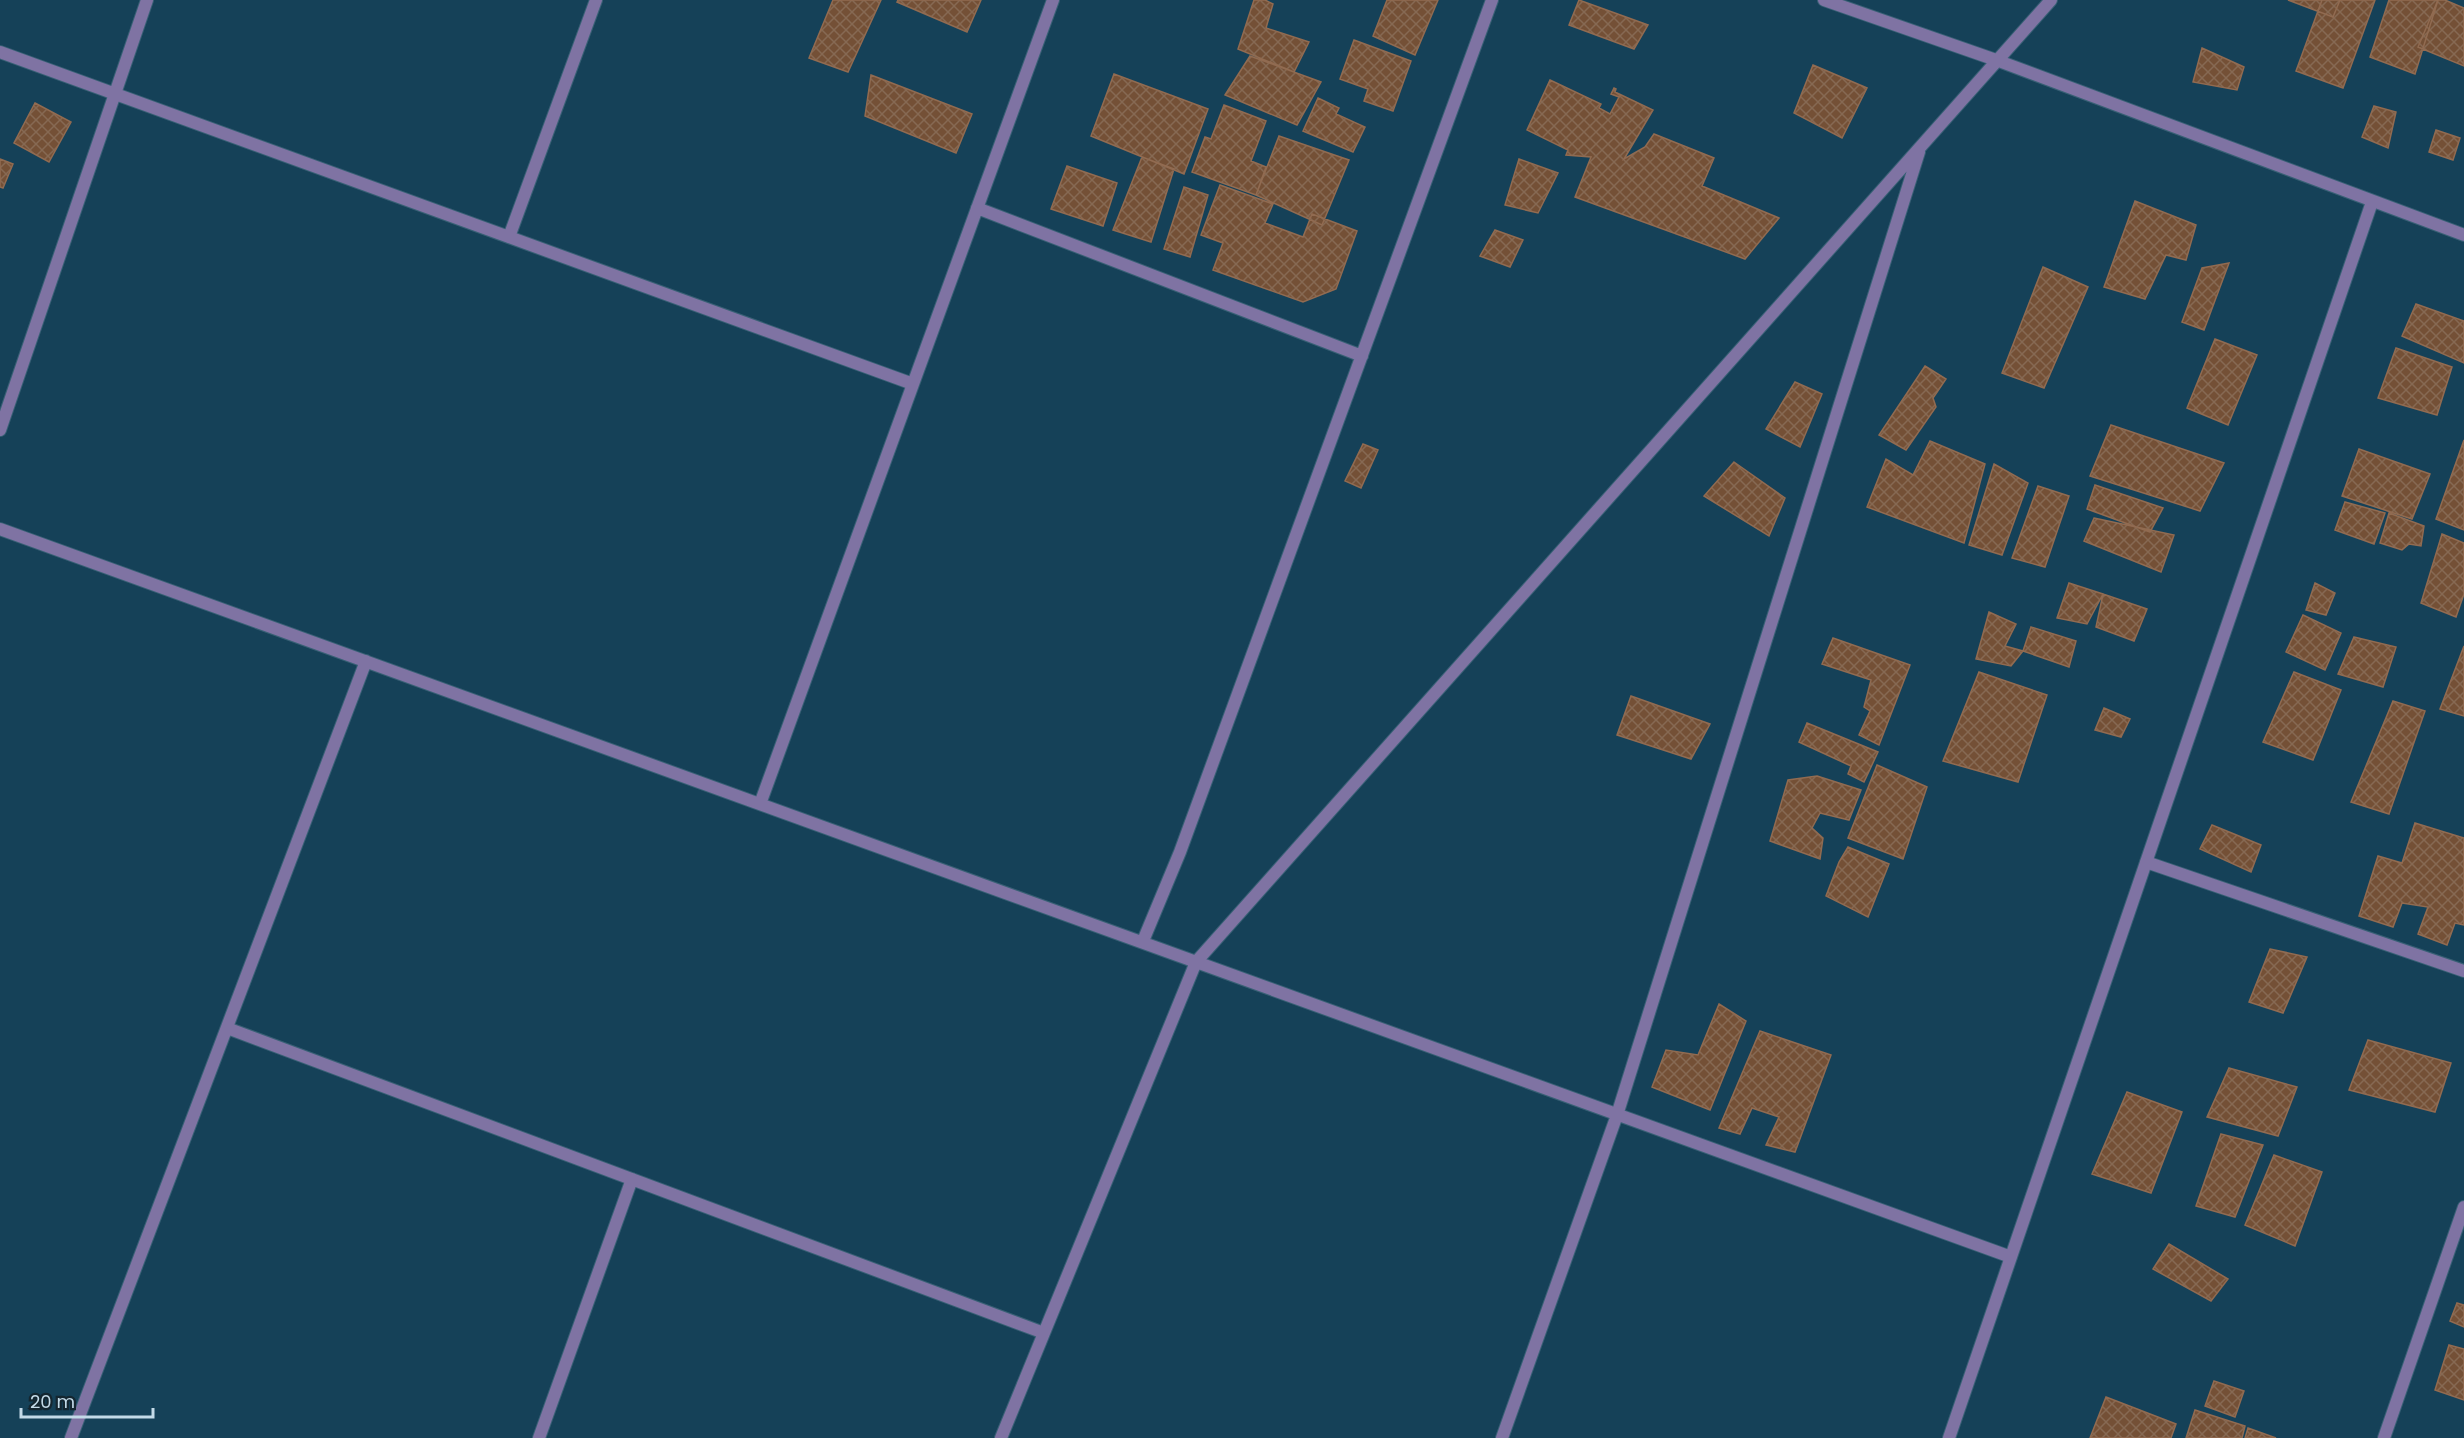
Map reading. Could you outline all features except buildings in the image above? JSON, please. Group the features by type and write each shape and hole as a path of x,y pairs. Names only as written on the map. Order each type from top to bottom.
{"street":[{"path":"0,430 147,0"},
{"path":"509,237 596,0"},
{"path":"760,804 1053,0"},
{"path":"1143,941 1180,852 1492,0"},
{"path":"1824,0 1996,60 2464,235"},
{"path":"1001,1438 1196,962 2051,0"},
{"path":"0,52 913,384"},
{"path":"1502,1438 1617,1115 1921,147"},
{"path":"1949,1438 2372,202"},
{"path":"977,208 1362,356"},
{"path":"0,529 2011,1257"},
{"path":"70,1438 366,661"},
{"path":"2146,862 2464,971"},
{"path":"227,1028 1044,1333"},
{"path":"539,1438 633,1179"},
{"path":"2384,1438 2464,1207"}]}
